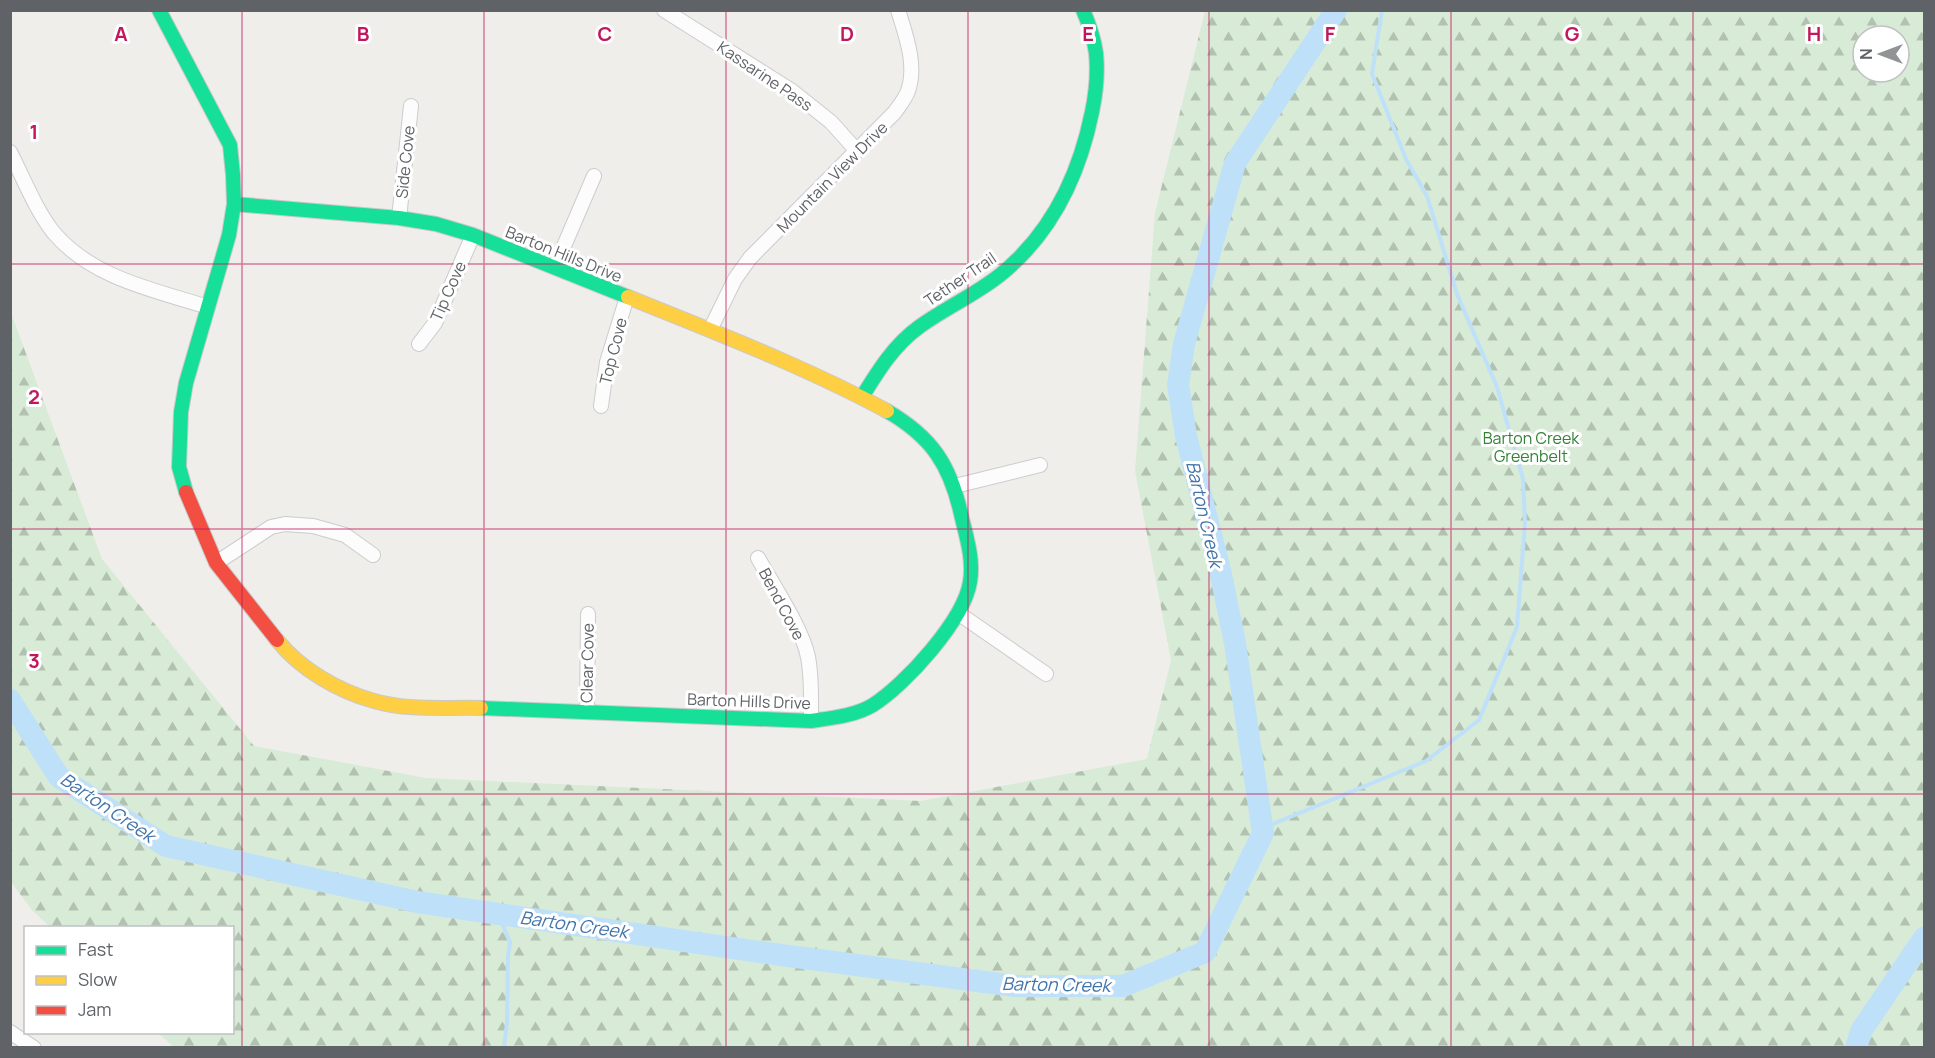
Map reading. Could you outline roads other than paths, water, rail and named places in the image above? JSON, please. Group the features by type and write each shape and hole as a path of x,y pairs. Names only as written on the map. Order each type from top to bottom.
{"street":[{"name":"Barton Hills Drive","path":"159,10 230,145 234,204 229,236 186,382 181,412 179,467 188,498 216,563 284,649 321,679 350,693 374,701 404,706 811,721 846,715 872,706 920,665 958,613 970,583 971,559 954,486 938,452 916,431 890,412 862,397 710,330 555,267 436,224 399,218 234,204"},
{"name":"Kassarine Pass","path":"664,10 792,91 831,122 857,151"},
{"name":"Mountain View Drive","path":"710,330 735,279 750,258 896,112 908,91 911,67 909,44 897,10"},
{"name":"Tether Trail","path":"862,397 881,366 898,345 919,327 999,276 1036,241 1069,189 1085,143 1098,69 1095,41 1083,10"},
{"name":"Side Cove","path":"399,218 411,105"},
{"path":"10,152 53,232 78,256 102,272 208,307"},
{"path":"555,267 594,176"},
{"name":"Tip Cove","path":"419,344 435,323 473,236"},
{"name":"Top Cove","path":"601,406 607,362 627,297"},
{"path":"954,486 1040,465"},
{"path":"216,563 258,534 271,527 285,524 313,526 345,535 373,555"},
{"name":"Bend Cove","path":"758,558 801,636 808,654 812,680 811,721"},
{"path":"958,613 1046,674"},
{"name":"Clear Cove","path":"586,711 588,614"},
{"path":"10,1032 34,1047"}],"waterway":[{"name":"Barton Creek","path":"10,700 59,777 166,846 417,902 781,955 1015,986 1123,986 1205,952 1263,833 1235,643 1220,570 1186,436 1178,385 1184,344 1235,163 1336,10"},
{"path":"1263,828 1426,761 1479,720 1517,627 1525,523 1523,479 1497,387 1457,294 1427,196 1406,159 1372,74 1382,10"},
{"path":"498,914 510,942 504,1048"},
{"name":"Barton Creek","path":"1856,1048 1861,1031 1924,938"}],"park label":[{"name":"Barton Creek Greenbelt","path":"1531,447"}]}
